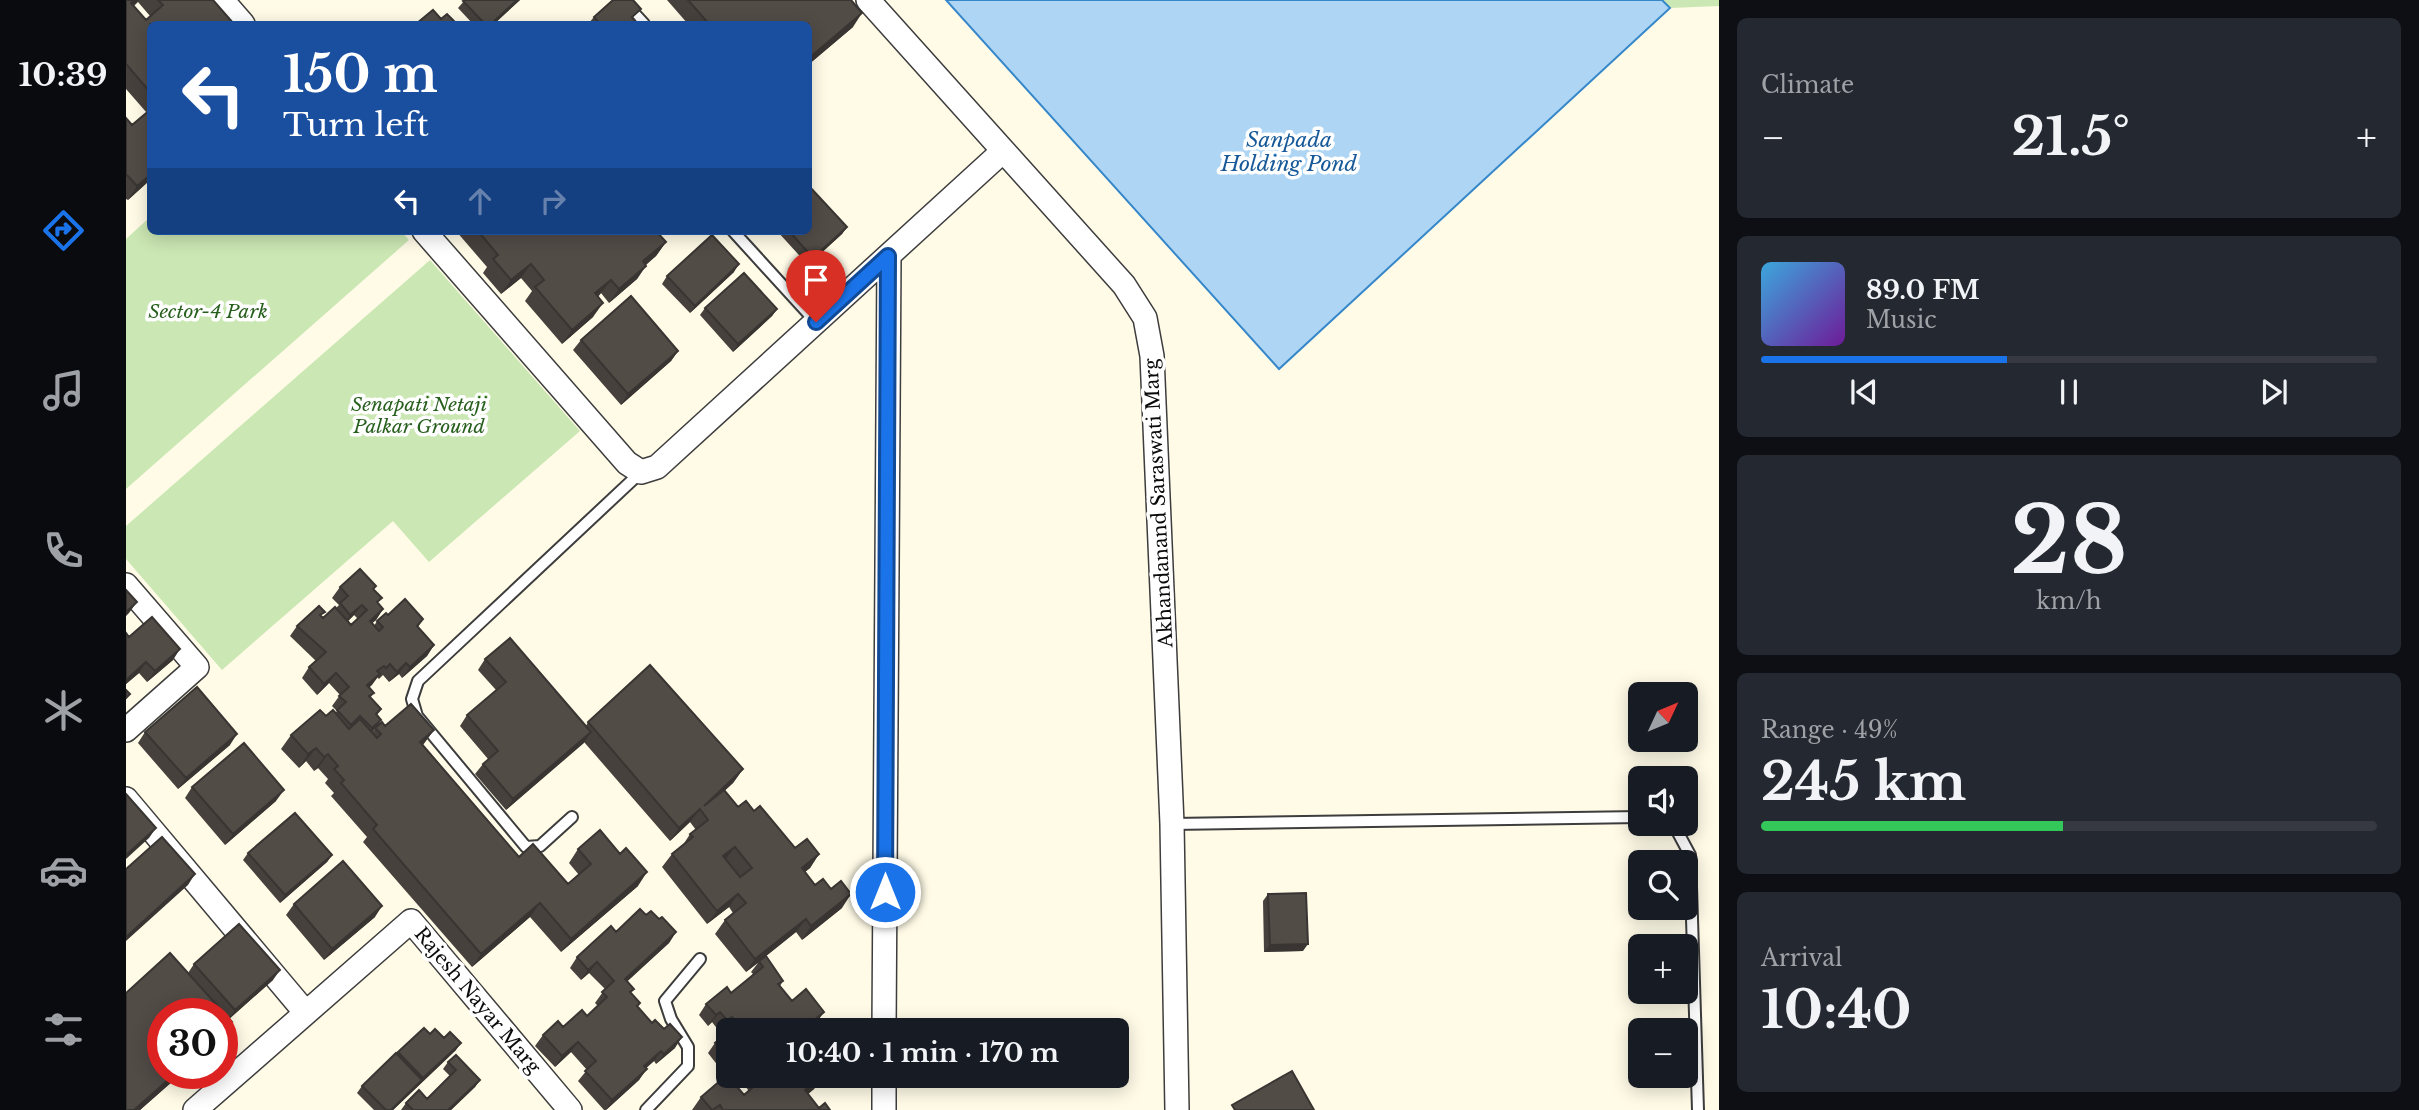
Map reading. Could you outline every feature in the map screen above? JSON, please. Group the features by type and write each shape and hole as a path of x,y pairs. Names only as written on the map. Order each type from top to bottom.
{"street":[{"path":"222,0 240,21"},
{"name":"Akhandanand Saraswati Marg","path":"867,0 1124,285 1145,318 1152,356 1172,824 1177,1110"},
{"path":"428,235 627,463 641,472 657,467 1003,151"},
{"path":"884,1018 888,256"},
{"path":"126,585 197,667 126,730"},
{"path":"126,799 306,1013 195,1110"},
{"name":"Rajesh Nayar Marg","path":"306,1013 411,921 570,1110"},
{"path":"884,1088 884,1110"}],"lane":[{"path":"622,0 641,21"},
{"path":"737,235 816,322"},
{"path":"572,817 540,846 526,847 417,716 412,699 418,681 641,472"},
{"path":"1172,824 1628,817"},
{"path":"1680,836 1690,856 1698,1110"},
{"path":"646,1110 688,1066 688,1046 671,1019 665,1001 700,959"}],"green space":[{"path":"1662,0 1719,0 1719,6 1670,8"},
{"name":"Sector-4 Park","path":"147,220 147,235 405,235 409,240 126,489 126,239"},
{"name":"Senapati Netaji Palkar Ground","path":"430,260 580,431 429,562 393,521 222,670 126,559 126,526"}],"water":[{"name":"Sanpada Holding Pond","path":"946,0 1662,0 1670,8 1279,369"}],"building":[{"path":"126,0 134,0 131,3 146,20 163,5 158,0 213,0 231,21 147,21 147,88 126,64"},
{"path":"517,0 494,21 482,21 463,1"},
{"path":"613,0 633,0 641,9 632,17 635,21 597,21 594,17"},
{"path":"688,0 851,0 862,13 812,56 812,21 706,21"},
{"path":"433,10 441,19 447,14 454,21 420,21"},
{"path":"147,112 147,178 137,186 126,174 126,118 132,125"},
{"path":"812,189 847,227 813,258 793,235 812,235"},
{"path":"481,235 660,235 666,242 643,261 646,266 619,289 611,280 595,293 603,303 572,330 535,287 544,280 531,264 511,280 493,259 498,255"},
{"path":"712,235 739,264 695,306 667,276"},
{"path":"744,273 777,309 738,344 705,308"},
{"path":"631,296 678,351 628,394 581,340"},
{"path":"360,569 376,586 373,589 382,598 377,602 383,609 370,621 379,631 383,627 377,621 405,599 423,619 417,626 434,645 410,667 406,663 397,672 390,664 377,671 380,674 367,685 374,693 369,696 381,709 376,714 381,720 372,728 360,716 351,725 337,710 346,702 339,696 349,687 336,673 324,684 309,667 326,652 297,626 319,606 325,612 320,615 323,618 335,607 351,625 367,610 362,605 350,615 340,603 348,596 340,587"},
{"path":"126,590 137,602 126,612"},
{"path":"152,617 180,649 155,671 146,662 126,680 126,633 129,637"},
{"path":"510,638 591,732 513,799 483,764 498,751 467,715 506,682 485,659"},
{"path":"650,665 743,769 704,806 724,790 738,807 746,801 754,811 760,806 795,848 807,839 819,854 802,868 815,885 823,879 831,889 841,881 851,894 811,926 806,919 755,959 725,920 746,903 738,894 717,911 672,854 693,837 690,834 708,820 700,809 679,828 588,722","holes":["735,847 752,868 740,877 723,856"]},
{"path":"197,687 237,734 186,778 145,732"},
{"path":"411,704 434,730 420,742 519,857 533,844 568,884 591,864 578,849 600,830 620,854 626,848 647,872 571,939 540,903 481,954 373,829 377,825 341,783 344,780 334,769 338,766 328,754 324,757 316,748 308,754 291,735 320,710 326,716 333,710 349,729 360,719 377,738 381,734 375,728 382,722 385,726"},
{"path":"244,743 284,790 233,834 192,787"},
{"path":"126,794 156,828 126,855"},
{"path":"295,813 332,855 285,895 248,853"},
{"path":"162,837 195,874 126,937 126,869"},
{"path":"343,861 382,906 332,949 294,904"},
{"path":"1306,893 1308,944 1270,945 1268,894"},
{"path":"640,909 646,915 651,911 659,919 662,917 676,932 625,979 634,989 630,992 640,1003 637,1006 652,1023 655,1020 664,1029 670,1024 682,1037 664,1054 661,1051 644,1066 647,1069 612,1100 585,1071 596,1061 578,1042 562,1056 543,1035 558,1021 563,1027 582,1010 587,1016 607,997 602,992 614,981 597,962 588,970 577,957 611,926 616,932"},
{"path":"239,924 280,970 238,1007 238,998 224,998 194,964"},
{"path":"170,953 210,998 147,998 147,1089 158,1089 134,1110 126,1110 126,993"},
{"path":"766,956 783,981 778,984 792,1001 806,989 824,1012 817,1018 725,1018 720,1012 716,1015 706,1004 727,987 731,993 763,967 759,961"},
{"path":"424,1028 430,1034 435,1029 444,1038 450,1032 461,1043 423,1078 398,1052"},
{"path":"396,1053 422,1080 391,1110 386,1110 362,1086"},
{"path":"456,1055 480,1080 448,1110 413,1110 406,1103 419,1090 427,1099 456,1070 448,1062"},
{"path":"1292,1071 1314,1110 1235,1110 1232,1105"},
{"path":"716,1084 716,1088 738,1088 744,1095 752,1088 807,1088 805,1090 819,1108 825,1103 830,1110 723,1110 720,1105 712,1110 701,1097"}],"route":[{"path":"816,322 888,256 885,892"}]}
